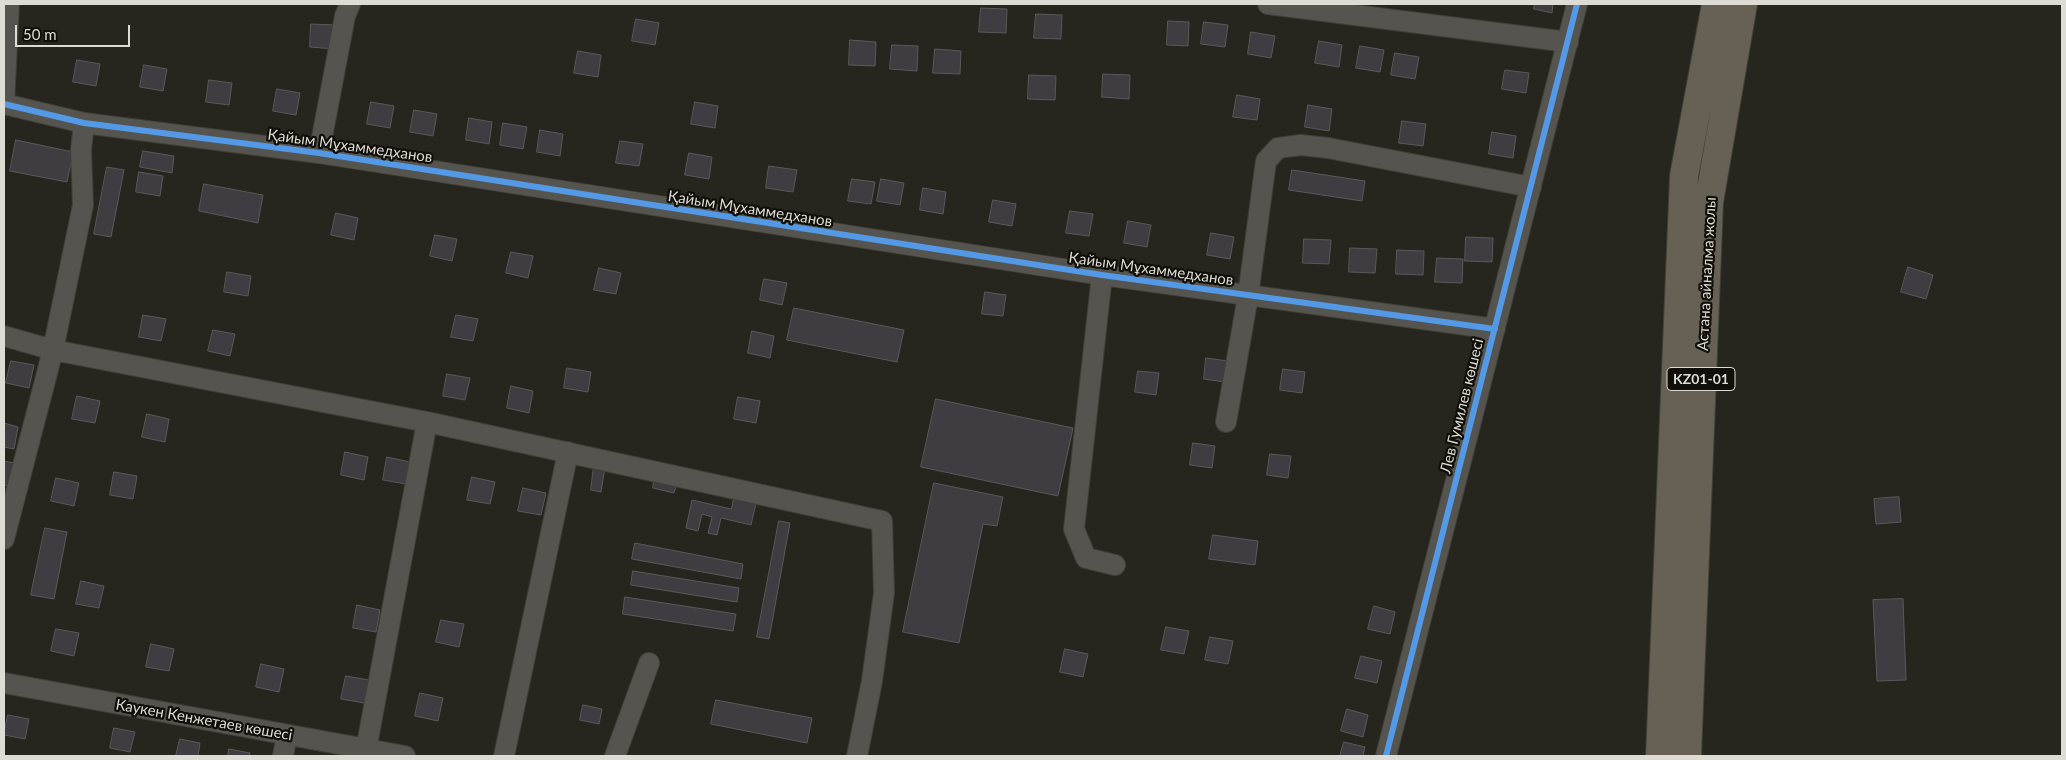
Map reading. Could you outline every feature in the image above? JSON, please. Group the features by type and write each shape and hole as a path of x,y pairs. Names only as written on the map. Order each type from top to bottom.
{"highway":[{"name":"Астана айналма жолы","path":"1660,756 1684,176 1716,4"},
{"name":"Астана айналма жолы","path":"1687,756 1709,202 1743,4"}],"street":[{"path":"4,104 9,4"},
{"path":"319,153 344,16 350,4"},
{"path":"1268,4 1568,42"},
{"name":"Лев Гумилев көшесі","path":"1386,756 1577,4"},
{"name":"Қайым Мұхаммедханов","path":"4,104 84,123 319,153 1102,275 1494,329"},
{"path":"4,539 53,350 83,205 80,150 84,123"},
{"path":"1226,422 1248,296 1266,161 1278,148 1301,145 1328,148 1531,187"},
{"path":"1102,275 1074,529 1086,558 1115,565"},
{"path":"4,336 53,350 427,422 882,521 884,593 872,681 857,756"},
{"path":"366,750 427,422"},
{"path":"504,756 568,452"},
{"path":"615,756 649,663"},
{"name":"Каукен Кенжетаев көшесі","path":"4,683 405,756"},
{"path":"282,756 287,736"}],"building":[{"path":"1535,4 1553,4 1552,13 1534,9"},
{"path":"981,8 1007,9 1006,33 979,32"},
{"path":"1036,14 1062,15 1061,39 1034,38"},
{"path":"636,19 659,23 655,45 632,41"},
{"path":"1168,21 1189,22 1188,46 1167,45"},
{"path":"1204,22 1228,25 1225,47 1201,44"},
{"path":"311,24 335,25 334,49 310,47"},
{"path":"1251,32 1275,36 1271,58 1248,54"},
{"path":"850,40 876,42 875,66 849,65"},
{"path":"1319,41 1342,45 1339,67 1315,63"},
{"path":"892,45 918,46 917,71 890,69"},
{"path":"1360,46 1384,50 1380,72 1356,68"},
{"path":"935,49 961,51 960,74 933,73"},
{"path":"578,51 601,55 598,77 574,73"},
{"path":"1395,53 1419,57 1415,79 1391,75"},
{"path":"77,60 100,64 96,86 73,82"},
{"path":"144,65 167,69 163,91 140,87"},
{"path":"1505,70 1529,73 1526,93 1502,89"},
{"path":"1103,74 1130,75 1129,99 1102,97"},
{"path":"1029,75 1056,76 1055,100 1028,99"},
{"path":"209,80 232,83 229,105 206,102"},
{"path":"277,89 300,93 296,115 273,111"},
{"path":"1237,95 1260,99 1257,120 1233,117"},
{"path":"371,102 394,106 390,128 367,124"},
{"path":"695,102 718,106 715,128 691,124"},
{"path":"1308,105 1332,109 1329,131 1305,127"},
{"path":"414,110 437,114 433,136 410,132"},
{"path":"469,118 492,122 489,144 466,140"},
{"path":"1402,121 1426,124 1423,146 1399,143"},
{"path":"503,123 527,127 523,149 500,145"},
{"path":"540,130 563,134 560,156 537,152"},
{"path":"1492,132 1516,136 1513,158 1489,154"},
{"path":"16,140 73,152 67,182 10,171"},
{"path":"620,141 643,144 639,166 616,163"},
{"path":"143,151 174,156 172,173 140,167"},
{"path":"689,153 712,157 709,179 685,175"},
{"path":"769,166 797,170 793,192 766,188"},
{"path":"107,167 124,170 111,237 94,234"},
{"path":"1292,170 1365,181 1362,201 1289,190"},
{"path":"139,172 163,176 160,196 136,192"},
{"path":"852,179 875,182 871,204 848,201"},
{"path":"881,179 904,183 900,205 877,201"},
{"path":"204,184 263,195 258,223 199,211"},
{"path":"923,188 946,192 943,214 920,210"},
{"path":"993,200 1016,204 1012,226 989,222"},
{"path":"1070,211 1093,214 1089,236 1066,233"},
{"path":"336,213 358,218 354,240 331,235"},
{"path":"1128,221 1151,225 1147,247 1124,243"},
{"path":"1211,233 1234,237 1230,259 1207,255"},
{"path":"435,235 457,239 452,261 430,256"},
{"path":"1466,237 1493,238 1492,262 1465,261"},
{"path":"1304,239 1331,240 1329,264 1303,263"},
{"path":"1350,248 1377,249 1375,273 1349,272"},
{"path":"1397,250 1424,251 1423,275 1396,274"},
{"path":"511,252 533,256 528,278 506,273"},
{"path":"1437,258 1463,259 1462,283 1435,282"},
{"path":"1908,267 1933,275 1926,299 1901,292"},
{"path":"599,268 621,273 616,294 594,290"},
{"path":"227,272 251,276 248,296 224,292"},
{"path":"764,279 787,283 782,305 760,300"},
{"path":"985,292 1006,295 1003,316 982,314"},
{"path":"794,308 904,330 897,362 787,340"},
{"path":"143,315 166,319 161,341 139,337"},
{"path":"456,315 478,319 473,341 451,337"},
{"path":"213,330 235,334 230,356 208,351"},
{"path":"752,331 774,336 770,358 748,353"},
{"path":"1206,358 1228,361 1225,382 1204,379"},
{"path":"11,361 34,365 29,388 6,383"},
{"path":"567,368 591,372 588,392 564,388"},
{"path":"1283,369 1305,372 1302,393 1280,390"},
{"path":"1138,371 1159,373 1156,395 1135,392"},
{"path":"447,374 470,378 465,400 443,396"},
{"path":"511,386 533,391 529,413 507,408"},
{"path":"77,396 100,401 95,423 72,419"},
{"path":"738,397 760,401 756,423 734,419"},
{"path":"936,399 1073,428 1058,496 921,467"},
{"path":"147,414 169,419 165,442 142,437"},
{"path":"4,423 18,427 14,449 4,447"},
{"path":"1193,443 1215,446 1212,468 1190,465"},
{"path":"345,452 368,457 364,480 341,475"},
{"path":"1270,454 1291,456 1288,478 1267,475"},
{"path":"387,457 410,462 406,484 383,480"},
{"path":"4,461 14,463 9,486 4,485"},
{"path":"594,466 605,467 601,492 591,490"},
{"path":"114,472 137,476 133,499 110,495"},
{"path":"472,477 495,482 490,504 467,500"},
{"path":"655,477 677,483 674,493 653,488"},
{"path":"56,478 79,483 74,506 51,501"},
{"path":"934,483 1003,497 997,526 983,524 959,643 903,632"},
{"path":"523,488 546,493 541,515 518,511"},
{"path":"735,494 757,499 751,525 721,518 717,535 708,533 712,517 702,514 698,531 686,528 692,500 731,509"},
{"path":"1899,497 1901,522 1876,524 1874,499"},
{"path":"779,521 790,523 769,639 757,637"},
{"path":"45,528 67,532 54,599 31,595"},
{"path":"1213,535 1258,541 1255,565 1209,559"},
{"path":"635,543 743,564 741,579 632,559"},
{"path":"633,571 739,588 737,602 631,585"},
{"path":"81,581 104,586 99,608 76,604"},
{"path":"625,597 736,614 733,631 623,614"},
{"path":"1903,599 1906,680 1877,681 1873,600"},
{"path":"357,605 380,610 376,632 353,628"},
{"path":"1374,606 1395,612 1390,634 1368,629"},
{"path":"441,620 464,624 459,647 436,642"},
{"path":"1166,627 1189,631 1184,654 1161,650"},
{"path":"56,629 79,633 74,656 51,651"},
{"path":"1210,637 1233,641 1228,664 1205,660"},
{"path":"151,644 174,649 169,671 146,667"},
{"path":"1065,649 1088,654 1083,677 1060,672"},
{"path":"1361,656 1382,661 1377,683 1355,678"},
{"path":"261,664 284,669 279,692 256,687"},
{"path":"346,676 369,680 364,703 341,699"},
{"path":"420,693 443,698 438,721 415,716"},
{"path":"716,700 812,718 807,743 711,724"},
{"path":"583,705 602,709 599,724 580,720"},
{"path":"1347,709 1368,715 1363,737 1341,731"},
{"path":"8,715 29,719 25,739 4,735"},
{"path":"114,728 135,732 130,752 110,748"},
{"path":"180,739 200,743 198,756 176,756"},
{"path":"1344,742 1365,747 1363,756 1340,756"},
{"path":"229,749 250,753 249,756 228,756"}],"cycle path":[{"path":"1386,756 1577,4"},
{"path":"4,104 84,123 319,153 1102,275 1495,329"}]}
